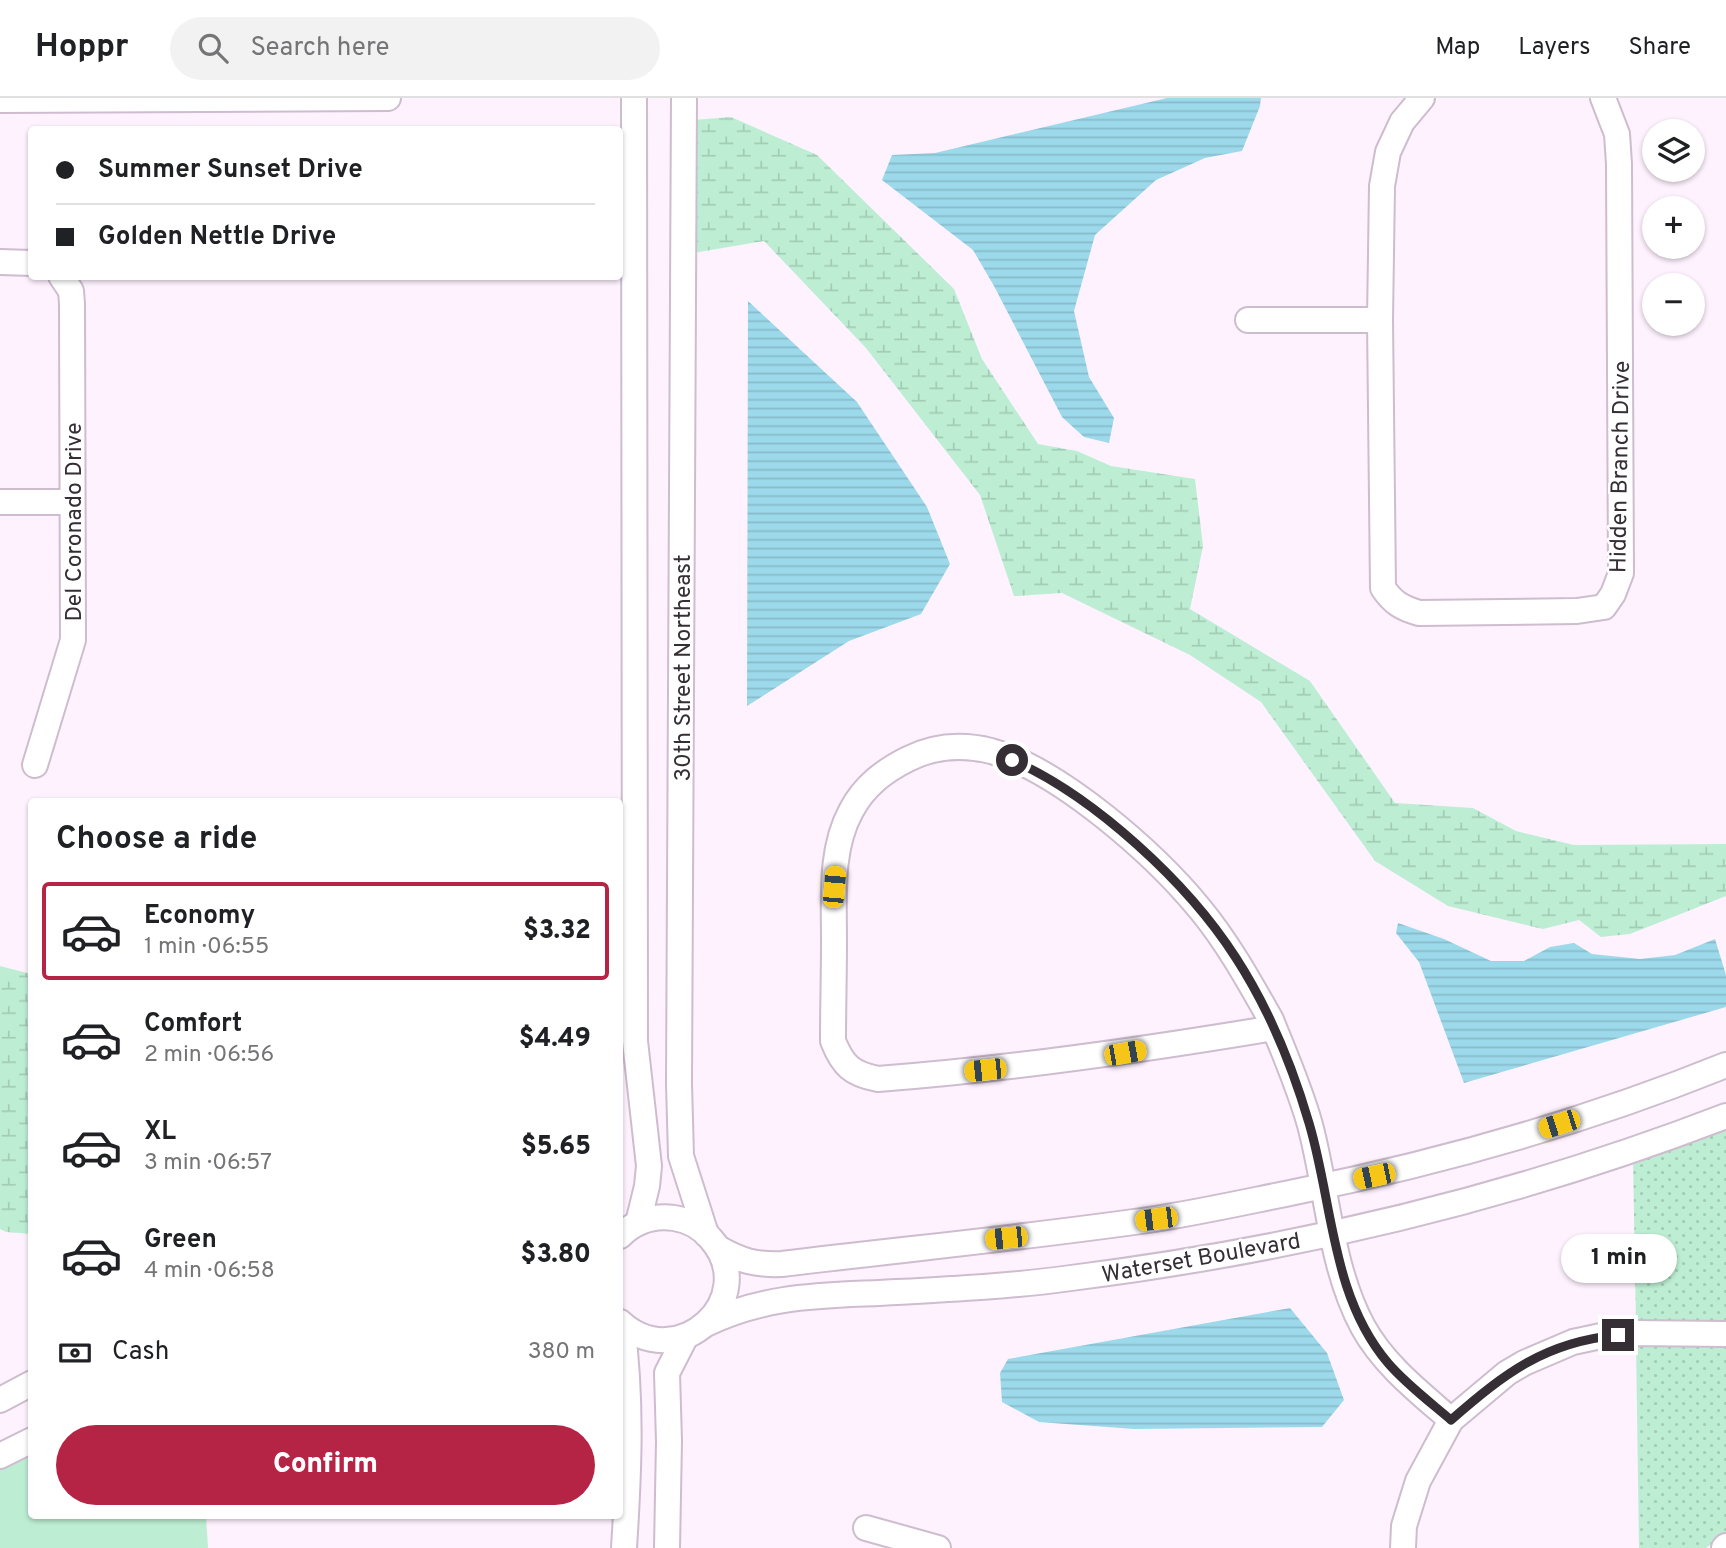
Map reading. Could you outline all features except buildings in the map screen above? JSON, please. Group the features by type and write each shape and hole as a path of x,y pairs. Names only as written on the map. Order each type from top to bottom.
{"street":[{"path":"0,100 388,98"},
{"path":"625,1232 647,1186 649,1166 635,1041 634,98"},
{"name":"30th Street Northeast","path":"684,98 679,1084 681,1156 725,1270 724,1293 720,1305 696,1330"},
{"name":"Hidden Branch Drive","path":"1422,98 1402,122 1388,152 1382,186 1380,320 1383,588 1391,600 1401,607 1419,613 1577,611 1604,607 1613,594 1621,573 1619,164 1617,134 1603,98"},
{"path":"0,262 28,262"},
{"name":"Del Coronado Drive","path":"35,765 73,640 72,304 71,291 64,280"},
{"path":"1248,320 1380,320"},
{"path":"0,502 72,502"},
{"path":"1274,1028 1040,1065 878,1079 858,1075 841,1059 833,1041 834,887 838,848 850,812 866,788 885,770 918,754 942,747 966,747 992,751 1032,769 1074,795 1138,844 1199,908 1236,958 1274,1028 1310,1126 1350,1297 1364,1328 1388,1363 1451,1420"},
{"name":"Waterset Boulevard","path":"625,1232 658,1217 679,1219 698,1227 734,1257 758,1265 1156,1219 1399,1171 1493,1145 1664,1090 1726,1065"},
{"name":"Waterset Boulevard","path":"623,1324 641,1336 675,1339 730,1312 786,1299 1008,1285 1232,1254 1333,1233 1503,1191 1604,1160 1726,1116"},
{"path":"667,1548 667,1373 696,1330"},
{"path":"1403,1548 1404,1526 1418,1481 1451,1420 1507,1373 1573,1342 1634,1333 1726,1334"},
{"path":"623,1336 629,1375 624,1548"},
{"path":"0,1400 28,1385"},
{"path":"0,1456 28,1442"},
{"path":"866,1528 938,1548"}],"green space":[{"path":"731,117 817,155 954,289 982,359 1038,444 1077,451 1111,466 1195,479 1203,546 1190,609 1310,681 1395,803 1473,808 1516,831 1574,845 1726,844 1726,896 1630,934 1601,937 1579,920 1543,929 1448,906 1375,861 1261,702 1190,655 1062,593 1014,596 980,495 866,348 764,241 693,253 693,120"},
{"path":"0,966 28,973 28,1234 0,1229"},
{"path":"1726,1127 1726,1323 1636,1322 1633,1160"},
{"path":"1636,1343 1726,1344 1726,1533 1706,1548 1639,1548"},
{"path":"28,1443 28,1519 206,1519 208,1548 0,1548 0,1457"}],"water":[{"path":"1167,98 1261,98 1242,151 1205,158 1156,180 1095,235 1074,311 1089,377 1114,418 1109,443 1084,437 1062,417 973,250 882,180 892,155 935,153"},
{"path":"748,301 857,402 927,507 950,564 921,614 849,641 747,706"},
{"path":"1398,923 1444,939 1491,961 1524,961 1550,947 1574,943 1592,954 1640,959 1675,955 1715,939 1726,975 1726,1007 1464,1083 1419,962 1396,933"},
{"path":"1290,1308 1327,1353 1344,1400 1322,1427 1134,1429 1039,1422 1002,1402 1000,1373 1008,1359"}],"route":[{"path":"1012,760 1064,788 1138,844 1199,908 1236,958 1271,1020 1294,1077 1310,1126 1350,1297 1364,1328 1388,1363 1451,1420 1491,1385 1524,1363 1573,1342 1618,1335"}]}
